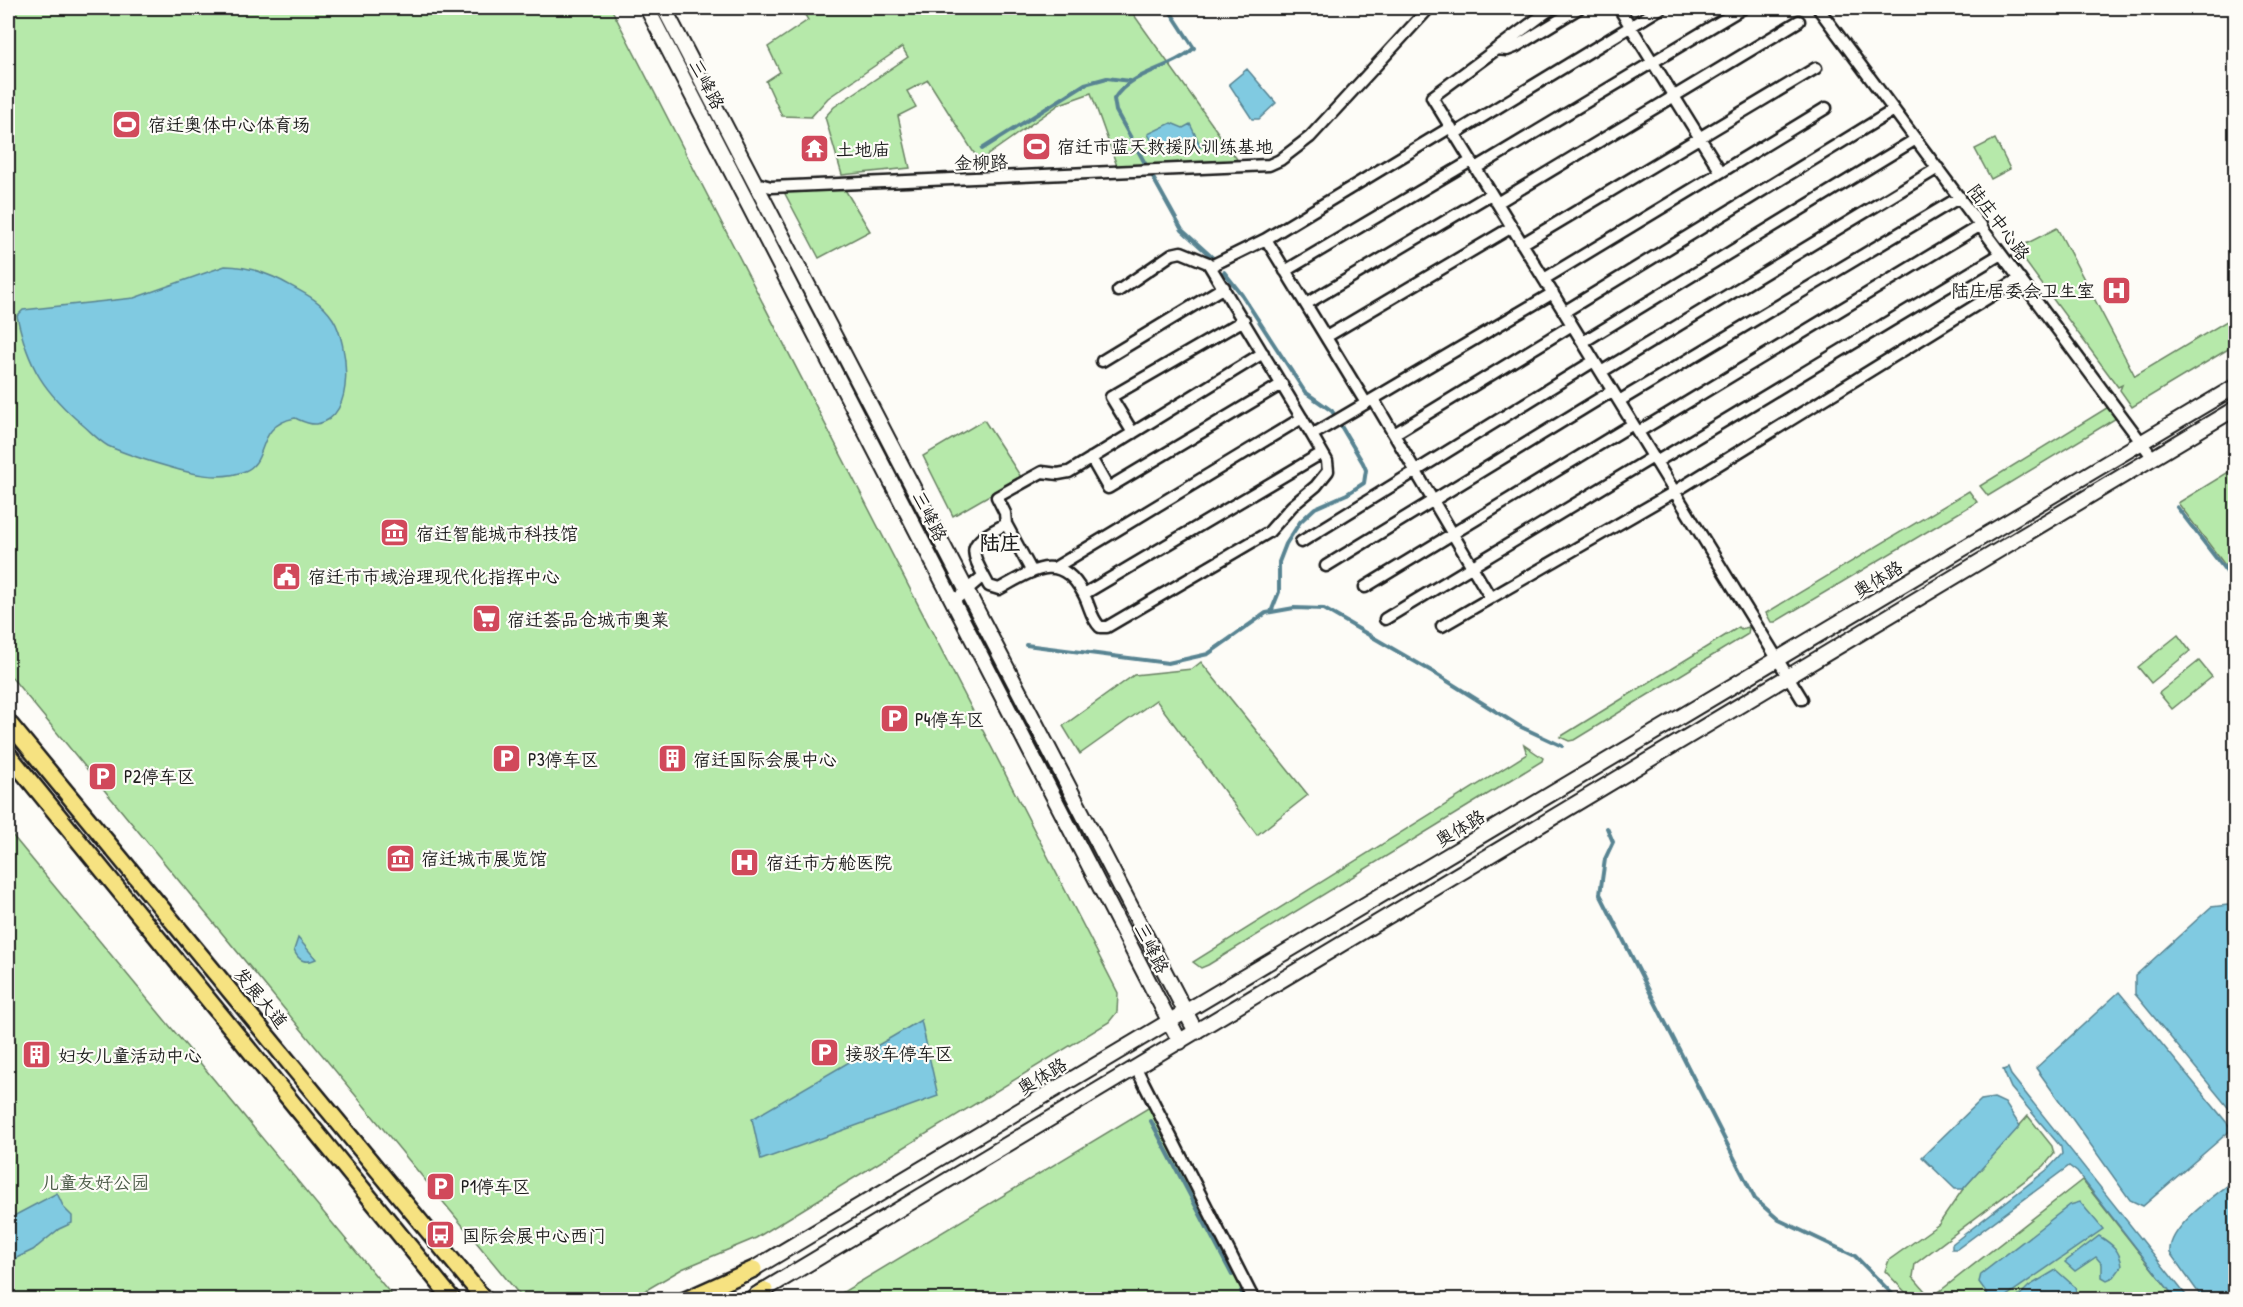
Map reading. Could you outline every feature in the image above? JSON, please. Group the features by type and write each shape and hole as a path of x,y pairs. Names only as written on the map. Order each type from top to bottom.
{"main road":[{"name":"三峰路","path":"647,8 1179,1042"},
{"name":"三峰路","path":"664,8 1196,1032"},
{"name":"奥体路","path":"702,1299 2235,386"},
{"name":"奥体路","path":"765,1290 2235,408"},
{"name":"发展大道","path":"8,722 485,1299"},
{"path":"8,754 451,1299"},
{"path":"451,1258 492,1299"},
{"path":"685,1299 754,1269"},
{"path":"750,1299 765,1290"}],"street":[{"name":"金柳路","path":"756,183 771,187 1269,165 1280,160 1315,131 1429,8"},
{"path":"1552,8 1432,97 1802,699"},
{"path":"1496,49 1507,50 1515,47 1579,8"},
{"path":"1619,8 1720,172"},
{"path":"1211,266 1266,239 1661,8"},
{"path":"1285,271 1653,62 1743,8"},
{"name":"陆庄中心路","path":"1818,8 2153,458"},
{"path":"1306,304 1675,98 1799,21"},
{"path":"1522,244 1816,68"},
{"path":"1544,279 1826,108"},
{"path":"1564,312 1894,110"},
{"path":"1583,342 1916,139"},
{"path":"1601,372 1938,168"},
{"path":"1619,401 1960,197"},
{"path":"1365,586 1981,225"},
{"path":"1326,337 1512,226"},
{"path":"1266,239 1326,337 1394,434 1490,597"},
{"path":"1056,567 1066,571 1084,594 1094,620 1100,627 1107,627 1274,528 1292,506 1328,471 1322,453 1312,435 1211,266 1200,258 1181,252 1172,254 1118,291"},
{"path":"1385,619 2001,254"},
{"path":"1442,626 1674,492 2020,278"},
{"path":"1102,361 1224,287"},
{"path":"1312,435 1553,293"},
{"path":"1133,433 1111,397 1244,320"},
{"path":"1394,434 1572,325"},
{"path":"1032,572 1006,524 1005,513 997,497 1042,472 1064,474 1263,353"},
{"path":"1301,542 1594,362"},
{"path":"1091,458 1108,488 1282,384"},
{"path":"1326,566 1612,391"},
{"path":"1006,524 979,538 975,544 975,557 988,586 999,589 1032,572 1056,567 1302,418"},
{"path":"1084,594 1322,453"},
{"path":"954,601 983,576"},
{"path":"1136,1068 1254,1299"}],"green space":[{"path":"8,8 611,8 1118,993 1117,1012 1109,1022 756,1238 682,1269 631,1299 523,1299 8,673"},
{"path":"801,8 1129,8 1239,162 1117,166 1091,93 1060,104 979,161 928,80 907,91 916,107 898,116 910,168 842,175 825,117 834,107 908,57 902,47 828,98 811,117 782,116 766,81 780,72 768,47 808,20"},
{"path":"1995,139 2010,169 1991,179 1975,149"},
{"path":"844,188 870,231 819,258 783,190"},
{"path":"2057,228 2135,376 2235,316 2235,345 2132,407 2120,390 2122,385 2118,387 2016,249"},
{"path":"2110,406 2118,417 1988,496 1980,486"},
{"path":"984,420 1021,477 953,516 923,456"},
{"path":"2235,468 2236,575 2234,577 2178,503"},
{"path":"1969,491 1977,502 1775,622 1771,622 1766,613"},
{"path":"1739,627 1741,629 1749,627 1748,634 1574,740 1569,741 1560,737"},
{"path":"2178,635 2190,651 2151,683 2138,667"},
{"path":"2199,661 2212,677 2172,709 2159,693"},
{"path":"1201,662 1308,795 1257,835 1156,700 1080,754 1063,726 1134,675 1192,669"},
{"path":"1524,745 1543,758 1542,761 1208,965 1201,968 1193,962 1527,754"},
{"name":"儿童友好公园","path":"8,830 395,1299 8,1299"},
{"path":"1153,1105 1252,1300 830,1300"},
{"path":"2028,1116 2052,1146 2054,1154 2044,1166 1915,1264 1913,1277 1931,1298 2082,1180 2176,1299 1912,1299 1885,1271 1889,1260 1939,1224 1963,1189"}],"water":[{"path":"1247,69 1276,103 1259,119 1252,119 1229,84"},
{"path":"1171,123 1183,128 1190,124 1201,147 1158,152 1148,134"},
{"path":"225,266 247,268 268,275 317,302 333,319 345,361 344,394 330,419 317,424 295,418 282,422 273,428 258,460 245,471 226,476 197,474 146,460 108,446 58,402 32,364 17,316 23,310 134,298"},
{"path":"2228,905 2236,913 2235,1116 2135,994 2135,976 2211,907"},
{"path":"298,938 316,959 306,961 298,957 294,950"},
{"path":"2119,992 2232,1129 2143,1206 2130,1200 2036,1068"},
{"path":"921,1020 938,1096 761,1160 752,1119"},
{"path":"2008,1068 2011,1075 2189,1299 2176,1299 2077,1172 2069,1166 1957,1249 1952,1249 1952,1244 2048,1169 2062,1154 2061,1147 2011,1088 2003,1070"},
{"path":"1994,1098 2005,1103 2020,1126 1963,1189 1955,1189 1922,1157 1981,1100"},
{"path":"2235,1180 2235,1299 2203,1299 2170,1253 2171,1243 2176,1233 2194,1213"},
{"path":"57,1193 64,1208 72,1216 72,1223 59,1229 33,1250 8,1262 8,1219"},
{"path":"2080,1202 2103,1229 2002,1299 1991,1299 1979,1282 1981,1274 2070,1205"},
{"path":"2099,1236 2115,1248 2122,1266 2114,1277 2107,1280 2102,1277 2102,1264 2096,1257 2075,1271 2065,1262"},
{"path":"2056,1270 2075,1287 2077,1295 2069,1299 2016,1299 2029,1286"}],"waterway":[{"path":"1168,8 1194,48 1174,61 1130,82 1114,99 1116,111 1182,230 1214,259"},
{"path":"982,149 1085,84 1107,78 1130,81"},
{"path":"1224,272 1242,295 1305,392 1332,411 1366,470 1364,483 1347,494 1315,508 1300,522 1286,544 1279,562 1279,592 1271,612"},
{"path":"2177,507 2236,584"},
{"path":"1026,645 1168,663 1208,654 1266,613 1294,608 1324,609 1433,672 1519,726 1562,746"},
{"path":"1607,828 1613,842 1605,859 1600,894 1755,1199 1779,1220 1855,1256 1898,1300"},
{"path":"1151,1121 1232,1275"},
{"path":"1241,1291 1245,1300"}],"place":[{"name":"宿迁奥体中心体育场","path":"127,124"},
{"name":"宿迁市蓝天救援队训练基地","path":"1036,146"},
{"name":"土地庙","path":"815,149"},
{"name":"陆庄居委会卫生室","path":"2116,290"},
{"name":"宿迁智能城市科技馆","path":"395,533"},
{"name":"宿迁市市域治理现代化指挥中心","path":"287,576"},
{"name":"宿迁荟品仓城市奥莱","path":"486,619"},
{"name":"P4停车区","path":"894,719"},
{"name":"P3停车区","path":"507,759"},
{"name":"宿迁国际会展中心","path":"672,759"},
{"name":"P2停车区","path":"103,776"},
{"name":"宿迁城市展览馆","path":"400,858"},
{"name":"宿迁市方舱医院","path":"745,862"},
{"name":"接驳车停车区","path":"824,1053"},
{"name":"妇女儿童活动中心","path":"37,1055"},
{"name":"P1停车区","path":"440,1186"},
{"name":"国际会展中心西门","path":"441,1235"}],"district":[{"name":"陆庄","path":"1000,542"}]}
